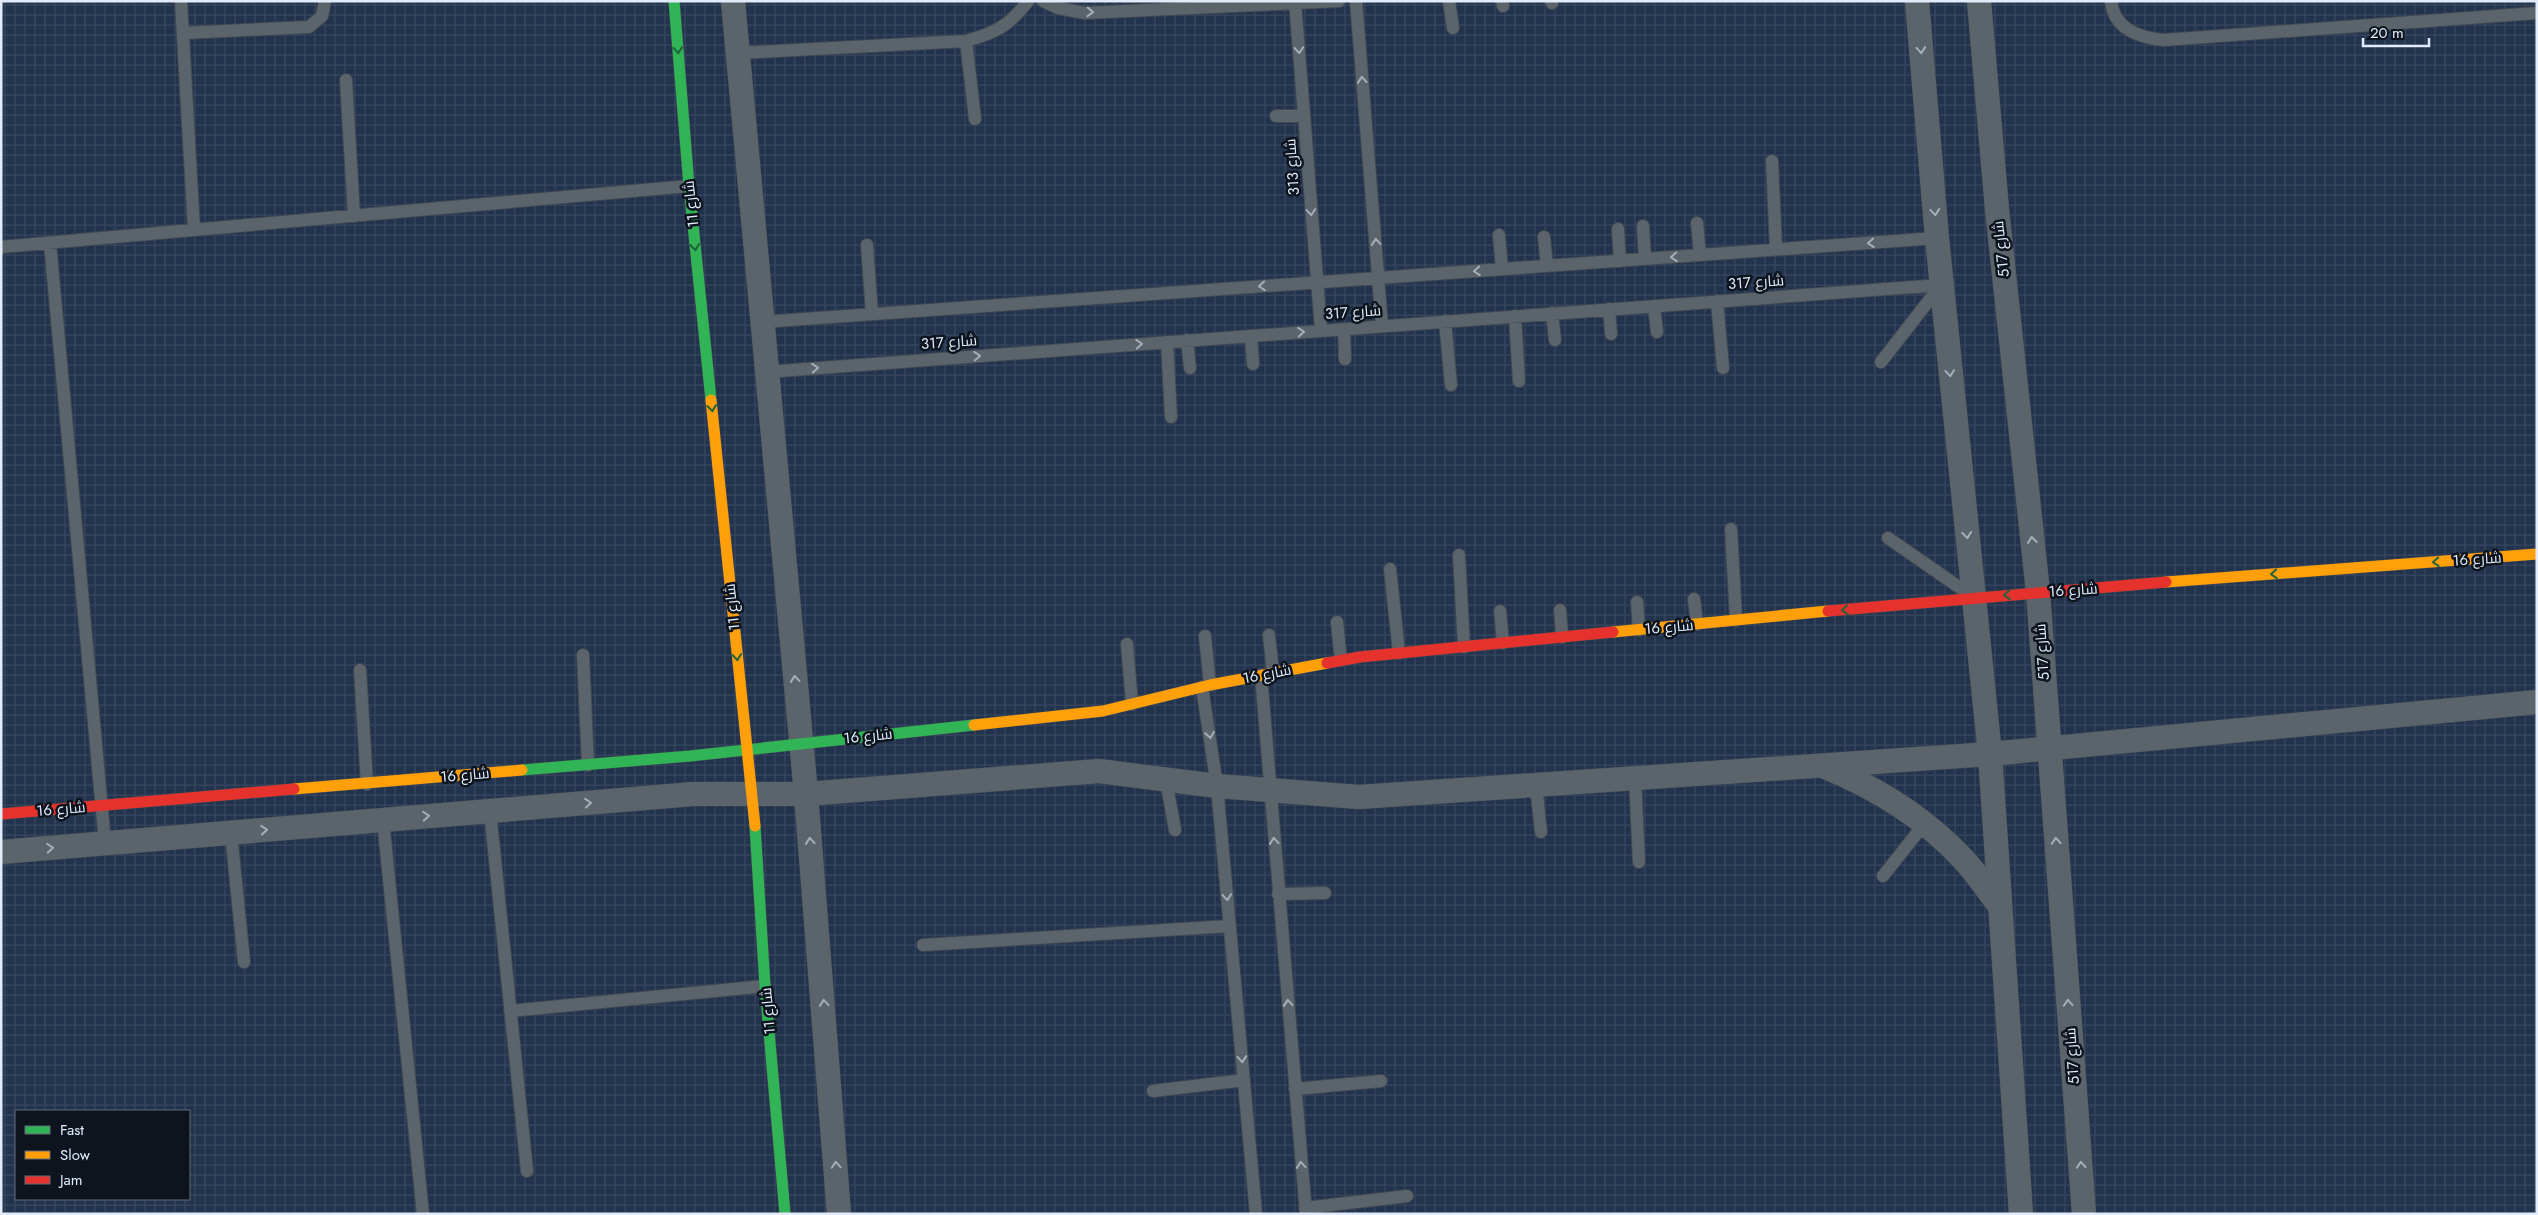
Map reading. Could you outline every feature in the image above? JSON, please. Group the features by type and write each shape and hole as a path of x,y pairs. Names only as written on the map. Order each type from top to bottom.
{"street":[{"name":"شارع 11","path":"674,1 689,186 753,794 765,986 785,1214"},
{"path":"733,1 802,743 839,1214"},
{"path":"1917,1 1941,284 1990,754 2021,1214"},
{"name":"شارع 517","path":"1979,1 1997,209 2038,592 2084,1214"},
{"name":"شارع 16","path":"1,814 588,765 1103,711 1206,686 1267,674 1341,660 1399,653 1974,597 2537,554"},
{"path":"1,852 694,794 806,794 1099,771 1217,786 1359,797 1990,754 2537,702"},
{"path":"1819,765 1856,780 1892,799 1925,823 1965,861 2000,906"}],"lane":[{"path":"181,1 194,230"},
{"path":"183,33 309,27 322,16 325,1"},
{"path":"738,53 966,41 992,34 1015,18 1028,1"},
{"path":"1043,1 1058,8 1085,13 1339,1"},
{"path":"1356,1 1382,326"},
{"path":"1449,1 1452,28"},
{"path":"2111,1 2112,12 2121,25 2134,34 2148,39 2164,40 2537,13"},
{"name":"شارع 313","path":"1295,3 1321,330"},
{"path":"966,41 975,119"},
{"path":"346,80 354,216"},
{"path":"1276,116 1304,116"},
{"path":"1772,162 1776,249"},
{"path":"1,247 689,186"},
{"path":"1697,223 1700,255"},
{"path":"1643,226 1646,259"},
{"path":"1618,229 1620,261"},
{"path":"1499,235 1502,269"},
{"path":"1544,237 1547,266"},
{"name":"شارع 317","path":"762,322 1937,238"},
{"path":"50,243 105,843"},
{"path":"867,245 872,314"},
{"path":"1881,362 1941,284"},
{"name":"شارع 317","path":"766,372 1941,284"},
{"path":"1717,301 1723,368"},
{"path":"1654,306 1658,332"},
{"path":"1609,309 1612,334"},
{"path":"1552,313 1555,340"},
{"path":"1515,316 1519,381"},
{"path":"1446,321 1451,385"},
{"path":"1344,329 1345,359"},
{"path":"1250,336 1253,364"},
{"path":"1187,340 1190,368"},
{"path":"1167,342 1172,417"},
{"path":"1731,529 1736,620"},
{"path":"1888,538 1974,597"},
{"path":"1459,556 1464,647"},
{"path":"1390,568 1399,653"},
{"path":"1694,599 1697,624"},
{"path":"1637,602 1639,630"},
{"path":"1560,610 1562,637"},
{"path":"1500,611 1503,643"},
{"path":"1337,622 1341,660"},
{"path":"1269,635 1267,674 1269,791 1305,1211 1407,1196"},
{"path":"1205,636 1206,686 1217,786 1256,1214"},
{"path":"1127,644 1132,704"},
{"path":"583,655 588,765"},
{"path":"360,670 367,784"},
{"path":"1635,778 1640,862"},
{"path":"1166,780 1175,830"},
{"path":"1536,785 1541,832"},
{"path":"490,811 527,1170"},
{"path":"383,820 423,1214"},
{"path":"1883,876 1925,823"},
{"path":"231,833 244,962"},
{"path":"1278,894 1325,893"},
{"path":"923,946 1230,926"},
{"path":"510,1012 765,986"},
{"path":"1153,1091 1244,1080"},
{"path":"1295,1089 1382,1081"}],"shaded area":[{"path":"1,1 2537,1 2537,1214 1,1214"}],"traffic: fast":[{"path":"674,1 689,186 711,400"},
{"path":"522,770 690,756 974,725"},
{"path":"755,826 765,986 785,1214"}],"traffic: slow":[{"path":"711,400 755,826"},
{"path":"2166,582 2537,554"},
{"path":"1613,632 1828,611"},
{"path":"974,725 1103,711 1210,685 1327,663"},
{"path":"294,789 522,770"}],"traffic: jam":[{"path":"1828,611 2166,582"},
{"path":"1327,663 1360,657 1613,632"},
{"path":"1,814 294,789"}]}
